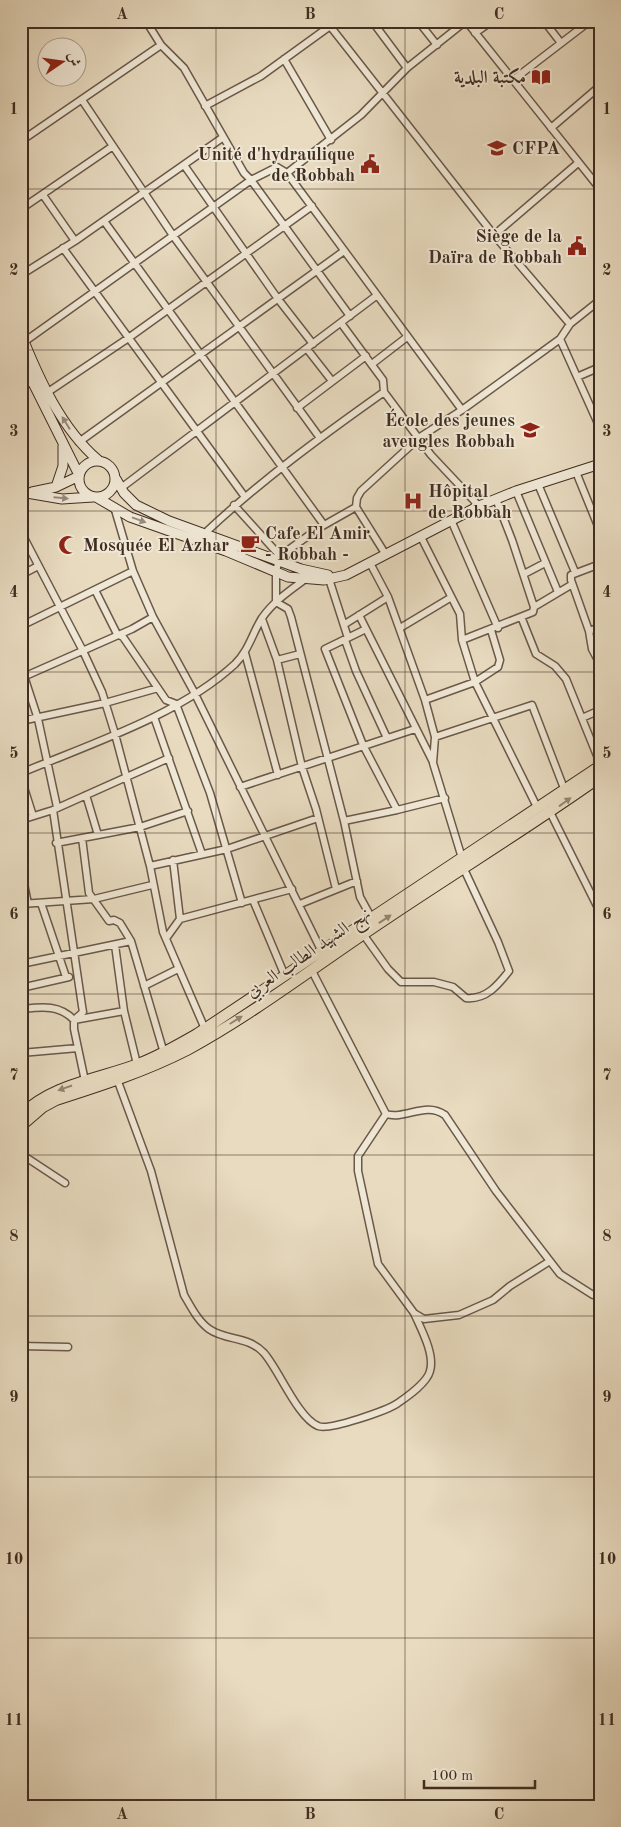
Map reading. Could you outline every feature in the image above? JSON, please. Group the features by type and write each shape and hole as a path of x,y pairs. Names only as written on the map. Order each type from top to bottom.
{"main road":[{"path":"23,338 48,392 79,442 98,460 112,468 121,488 136,504 204,534 279,558 312,572 346,575"},
{"path":"21,359 63,441 79,476 82,489 115,510 130,517 226,550 288,577 304,580 329,579 346,575 479,506 516,491 600,464"},
{"path":"56,487 63,466 63,441"},
{"path":"25,493 56,487 79,476 84,466 98,460"},
{"path":"25,493 62,499 94,497 107,494 112,490 116,479"},
{"name":"نهج الشهيد الطالب العربي","path":"24,1118 53,1092 164,1053 205,1029 284,976 362,934 600,765"},
{"name":"نهج الشهيد الطالب العربي","path":"24,1118 56,1100 186,1050 263,1003 311,969 323,955 371,917 550,812 600,777"}],"street":[{"path":"146,21 161,45 184,68 222,138 350,316"},
{"path":"205,106 261,76 337,21"},
{"path":"372,21 407,68"},
{"path":"418,21 437,45"},
{"path":"287,173 331,140 382,95 407,68 466,21 600,189"},
{"path":"475,33 492,21"},
{"path":"544,21 561,43"},
{"path":"513,80 590,21"},
{"path":"330,26 382,95 494,235 570,324"},
{"path":"21,140 161,45"},
{"path":"284,59 331,140"},
{"path":"551,128 600,86"},
{"path":"82,100 174,237 320,438"},
{"path":"21,275 76,241 222,138"},
{"path":"21,210 113,146"},
{"path":"494,235 578,163"},
{"path":"184,165 278,299 313,344"},
{"path":"23,338 95,293 251,180 277,167 287,173 462,410"},
{"path":"43,195 76,241"},
{"path":"48,392 127,339 283,225 312,206"},
{"path":"104,221 324,525"},
{"path":"64,248 127,339 245,496"},
{"path":"79,442 162,385 344,252"},
{"path":"121,488 376,296"},
{"path":"386,555 356,507 357,498 361,490 420,437 462,410 560,339 570,324 600,300"},
{"path":"342,323 383,380 384,392 420,437 431,454 479,506"},
{"path":"372,364 407,337"},
{"path":"560,339 600,428"},
{"path":"307,349 332,381"},
{"path":"297,408 366,356"},
{"path":"577,377 600,367"},
{"path":"21,387 32,381"},
{"path":"204,534 245,496 320,438 384,392"},
{"path":"576,472 600,531"},
{"path":"538,484 559,529 575,572"},
{"path":"516,491 558,592"},
{"path":"462,640 522,618 533,612 534,607 524,574 496,500"},
{"path":"234,505 279,558"},
{"path":"276,602 276,571 279,558 324,525 356,507"},
{"path":"115,510 133,571 153,617 194,692 264,838 300,904 323,955"},
{"path":"425,700 475,682 498,666 500,660 494,629 452,520"},
{"path":"21,532 83,651 105,704 115,734 150,866 157,911 178,969 205,1029"},
{"path":"421,537 450,598 460,614 462,640 475,682 538,809"},
{"path":"370,563 388,597 425,700 436,737 433,763"},
{"path":"524,574 545,563"},
{"path":"600,564 571,574 571,585 589,631 592,649 600,664"},
{"path":"21,575 38,566"},
{"path":"21,626 133,571"},
{"path":"329,579 345,624 346,639 356,671 387,738"},
{"path":"21,773 154,717 225,672 245,652 262,619 276,602 304,580"},
{"path":"534,607 571,585"},
{"path":"95,590 117,634 123,637 166,700 176,704 193,746 227,849 242,903"},
{"path":"345,624 388,597"},
{"path":"400,628 450,598"},
{"path":"276,602 288,610 344,821 360,897 371,917"},
{"path":"359,615 433,763 463,862 509,971 498,986 481,997 466,998 453,987 434,982 402,982 388,969 362,934"},
{"path":"23,677 132,629 153,617"},
{"path":"522,618 536,654 556,666 566,679 600,765"},
{"path":"262,619 277,660 302,767 318,818 336,889"},
{"path":"589,631 600,627"},
{"path":"366,629 326,649 363,745 397,810"},
{"path":"245,652 278,775"},
{"path":"277,660 300,654"},
{"path":"21,667 38,719 55,809 56,843 83,1012 74,1020"},
{"path":"21,721 105,704 158,688"},
{"path":"436,737 532,705 565,791"},
{"path":"582,718 600,710"},
{"path":"154,717 202,854"},
{"path":"240,787 415,729"},
{"path":"21,820 55,809 169,758"},
{"path":"21,778 33,816"},
{"path":"86,794 98,835"},
{"path":"344,821 445,798"},
{"path":"56,843 140,827 188,811"},
{"path":"550,812 600,912"},
{"path":"150,866 227,849 264,838 318,818"},
{"path":"82,838 89,893 109,921 114,920 120,923 131,941 164,1053"},
{"path":"174,860 180,919"},
{"path":"21,869 25,904 65,900 94,900 152,886"},
{"path":"300,904 356,881"},
{"path":"167,936 180,919 292,889"},
{"path":"253,900 284,976"},
{"path":"41,903 66,977"},
{"path":"21,964 58,958 131,941"},
{"path":"115,945 124,1011 137,1064"},
{"path":"144,986 178,969"},
{"path":"311,969 386,1114 394,1117 432,1109 445,1115 496,1191 560,1274 593,1295 600,1295"},
{"path":"21,988 76,976"},
{"path":"21,1009 52,1008 67,1012 74,1020 74,1029 85,1082"},
{"path":"74,1020 124,1011"},
{"path":"21,1053 78,1048"},
{"path":"117,1078 151,1172 184,1296 193,1311 210,1330 244,1340 264,1353 299,1407 313,1423 322,1428 396,1404 427,1378 431,1367 430,1357 414,1313 378,1264 358,1171 358,1156 386,1114"},
{"path":"21,1098 24,1118"},
{"path":"21,1154 65,1183"},
{"path":"414,1313 424,1319 459,1315 493,1300 510,1286 550,1261"},
{"path":"21,1346 68,1348"}],"place":[{"name":"مكتبة البلدية","path":"541,77"},
{"name":"CFPA","path":"497,148"},
{"name":"Unité d'hydraulique de Robbah","path":"370,164"},
{"name":"Siège de la Daïra de Robbah","path":"577,246"},
{"name":"École des jeunes aveugles Robbah","path":"530,430"},
{"name":"Hôpital de Robbah","path":"413,501"},
{"name":"Cafe El Amir - Robbah -","path":"250,543"},
{"name":"Mosquée El Azhar","path":"68,545"}]}
